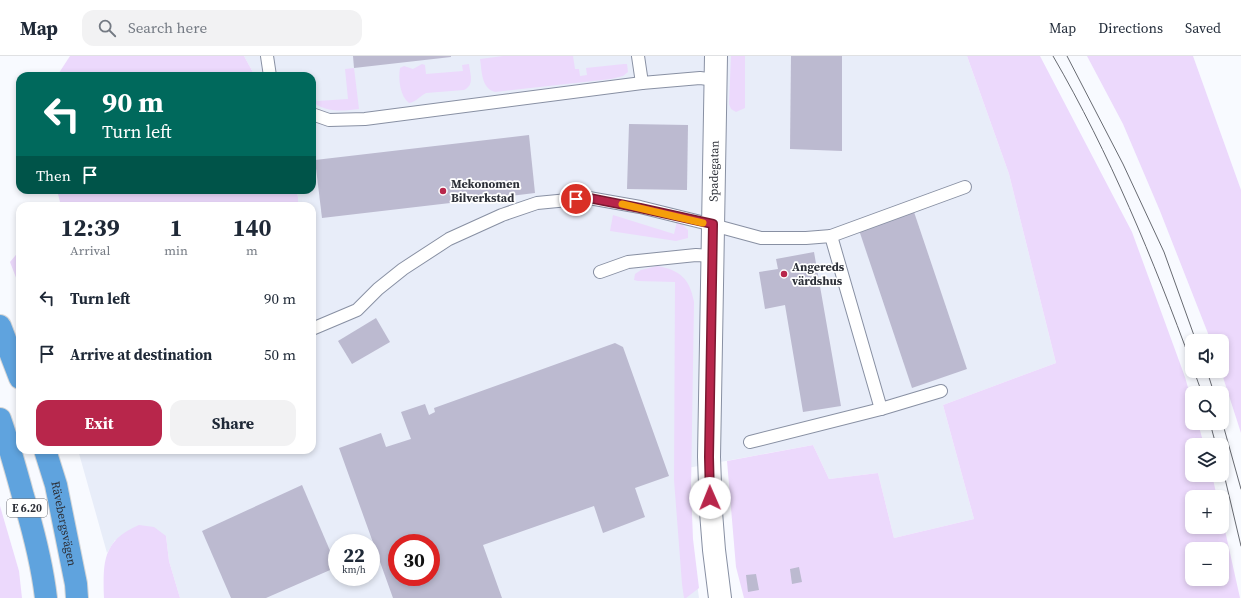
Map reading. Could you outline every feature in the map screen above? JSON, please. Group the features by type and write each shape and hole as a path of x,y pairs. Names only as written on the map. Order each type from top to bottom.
{"highway":[{"path":"0,326 16,368"},
{"name":"E 6.20","path":"0,419 31,522 46,598"},
{"name":"Rävebergsvägen","path":"46,454 56,485 76,584 77,598"}],"street":[{"name":"Spadegatan","path":"716,56 709,457 712,527 720,598"}],"lane":[{"path":"267,56 269,72"},
{"path":"638,56 642,83"},
{"path":"316,115 329,120 365,119 642,83 700,78 716,80"},
{"path":"316,327 357,310 378,289 403,269 449,239 502,215 538,204 589,198 713,224 761,238 806,238 832,236 965,188"},
{"path":"832,236 881,409"},
{"path":"600,272 628,262 696,255 712,256"},
{"path":"750,442 881,409 941,391"}],"shaded area":[{"path":"70,56 244,56 253,72 60,72"},
{"path":"244,56 967,56 1009,174 1056,363 943,405 974,519 894,538 878,473 829,479 813,445 682,469 699,598 180,598 169,561 166,536 115,540 107,553 79,454 316,454 316,202 298,202 297,194 316,194 316,72 253,72"},
{"path":"503,56 573,56 575,69 579,69 580,76 587,75 586,68 624,64 627,64 628,72 623,76 611,79 495,92 490,90 485,83 480,59"},
{"path":"731,56 745,56 745,108 736,112 731,109 729,104"},
{"path":"967,56 1040,56 1132,232 1188,386 1185,386 1185,430 1200,430 1202,438 1185,438 1185,482 1214,482 1215,490 1185,490 1185,534 1226,534 1228,542 1185,542 1185,586 1229,586 1229,548 1240,598 744,598 736,567 727,461 813,445 829,479 878,473 894,538 974,519 943,405 1056,363 1009,174"},
{"path":"1087,56 1193,56 1241,190 1241,433 1229,396 1229,386 1226,386 1223,378 1229,378 1229,334 1208,334 1160,211 1123,124"},
{"path":"422,64 425,65 426,74 463,71 462,65 469,64 471,79 470,85 464,90 426,93 409,103 400,87 400,68 404,66 413,69"},
{"path":"354,68 359,109 341,111 323,108 316,104 316,99 317,101 348,99 345,69"},
{"path":"58,194 297,194 298,197 298,202 60,202"},
{"path":"613,215 674,234 677,221 688,230 688,238 676,241 610,231"},
{"path":"16,255 16,278 10,262"},
{"path":"657,266 672,270 683,277 690,287 694,302 691,489 693,539 699,588 686,598 684,598 682,584 674,480 675,282 634,280 635,274 641,270"},
{"path":"0,506 19,571 22,598 0,598"},
{"path":"139,525 154,527 166,536 169,561 180,598 104,598 104,574 107,554 111,546 118,538 127,531"}],"building":[{"path":"353,56 451,56 451,57 354,68"},
{"path":"791,56 842,56 842,151 790,149"},
{"path":"629,124 688,125 687,190 627,189"},
{"path":"529,135 535,193 322,218 316,160"},
{"path":"914,212 967,369 912,388 859,230"},
{"path":"814,252 841,406 803,412 785,305 765,309 759,272 778,269 776,259"},
{"path":"376,318 390,342 352,364 338,341"},
{"path":"615,343 623,347 669,476 635,488 645,517 603,533 594,506 483,545 502,598 393,598 389,586 440,586 440,534 388,534 388,584 380,562 380,534 370,534 339,448 381,433 386,447 411,439 401,412 425,404 429,415 435,412 434,408"},
{"path":"302,485 328,546 328,571 266,598 231,598 202,531"},
{"path":"799,567 802,582 792,584 790,569"},
{"path":"756,574 759,590 748,592 746,575"}],"tram line":[{"path":"1053,56 1074,93 1112,169 1146,246 1185,347"},
{"path":"1067,56 1123,164 1164,252 1193,334"},
{"path":"1197,378 1199,386"},
{"path":"1209,378 1212,386"},
{"path":"1212,430 1214,438"},
{"path":"1225,430 1241,489"},
{"path":"1226,482 1241,546"}],"slow traffic":[{"path":"622,204 703,223"}],"place":[{"name":"Mekonomen Bilverkstad","path":"443,191"},
{"name":"Angereds värdshus","path":"784,274"}],"route":[{"path":"576,199 589,198 640,208 697,222 713,224 709,457 710,498"}]}
